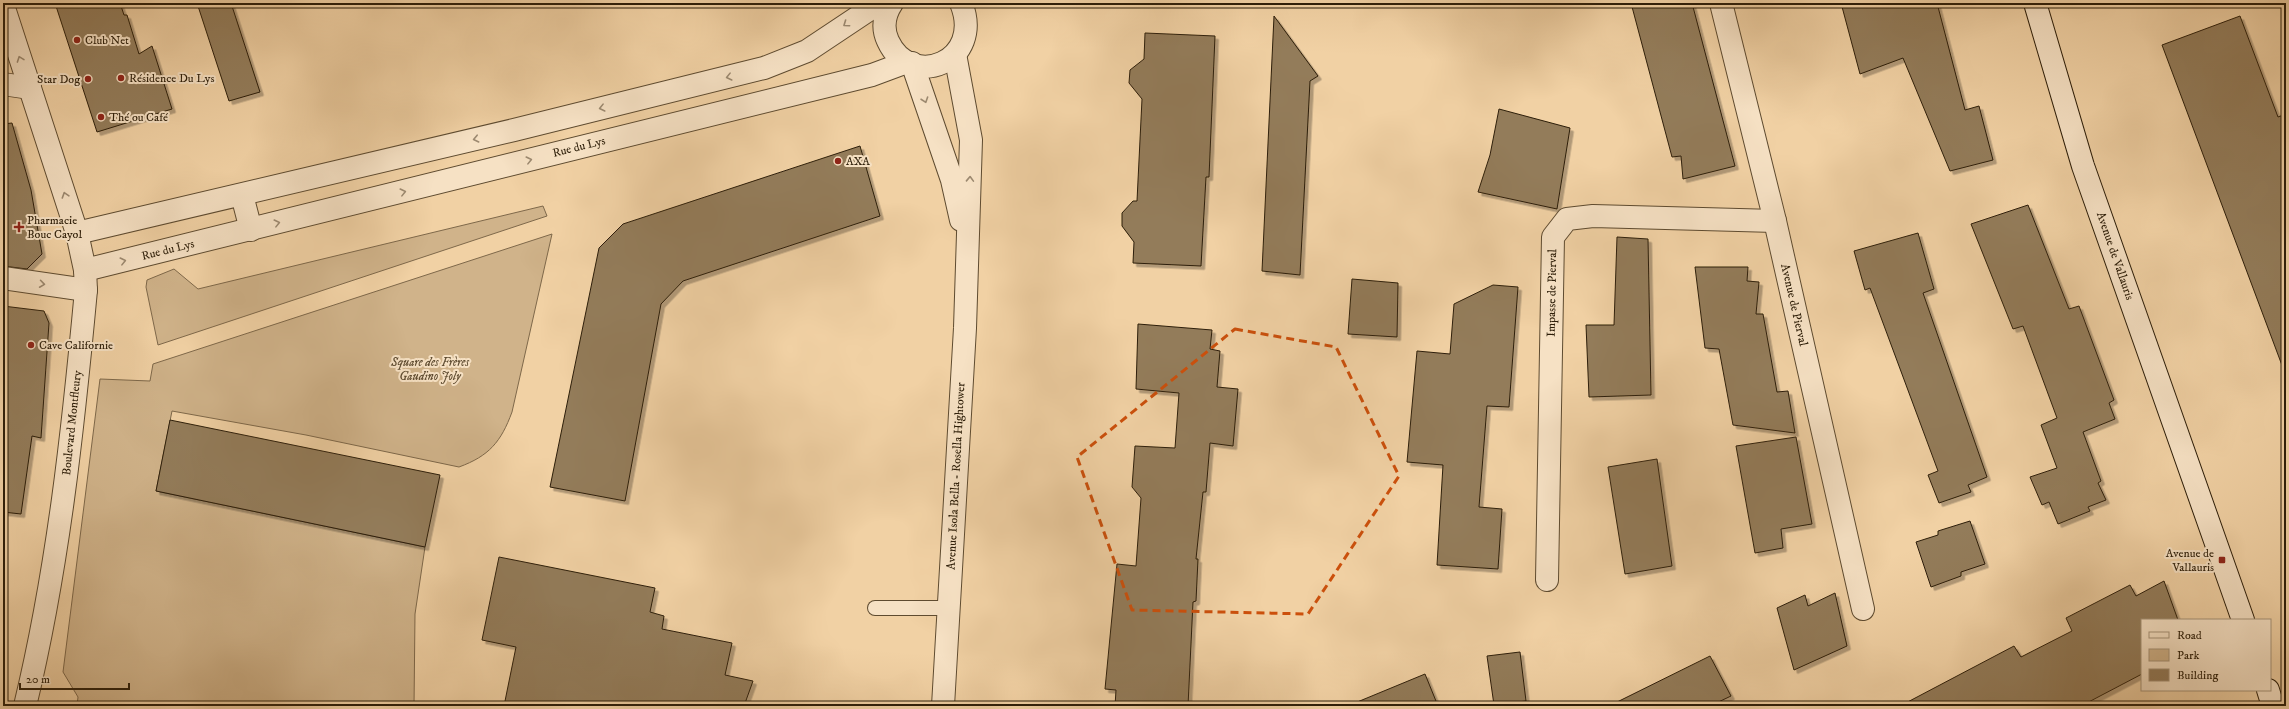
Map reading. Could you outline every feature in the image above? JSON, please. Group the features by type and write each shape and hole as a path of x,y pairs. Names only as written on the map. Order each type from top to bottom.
{"street":[{"path":"77,232 242,195 764,68 806,51 879,3"},
{"path":"892,3 884,22 886,35 898,56 909,63 921,66 933,66 946,62 955,54 963,43 967,30 966,16 961,3"},
{"name":"Avenue de Pierval","path":"1721,3 1775,221 1863,609"},
{"name":"Avenue de Vallauris","path":"2035,3 2084,166 2243,619"},
{"name":"Boulevard Montfleury","path":"3,5 77,232 86,280 67,471 53,569 38,653 25,706"},
{"name":"Avenue Isola Bella - Rosella Hightower","path":"943,706 968,246 971,140 955,54"},
{"name":"Rue du Lys","path":"86,280 251,230 872,75 909,63"},
{"name":"Avenue Isola Bella - Rosella Hightower","path":"909,63 952,180 968,246"},
{"path":"3,84 30,88"},
{"path":"242,195 251,230"},
{"name":"Impasse de Pierval","path":"1547,580 1553,238 1567,220 1593,216 1775,221"},
{"path":"3,278 86,280"},
{"path":"2268,691 2273,706"}],"lane":[{"path":"875,608 948,608"}],"highlighted area":[{"path":"1235,329 1336,347 1399,476 1308,614 1132,610 1077,457"}],"green space":[{"path":"543,206 547,216 158,345 146,287 147,280 174,269 198,289"},
{"name":"Square des Frères Gaudino Joly","path":"552,234 512,412 508,423 493,447 469,463 459,467 306,435 172,411 156,491 425,547 415,614 414,706 77,706 78,697 63,672 100,379 150,381 153,364"}],"building":[{"name":"Résidence Du Lys","path":"55,3 120,3 124,15 127,15 139,54 152,46 172,109 97,132"},
{"path":"197,3 231,3 260,92 229,101"},
{"path":"1631,3 1692,3 1735,166 1683,179 1681,156 1672,157"},
{"path":"1841,3 1937,3 1965,110 1979,106 1993,160 1950,171 1903,58 1860,74"},
{"path":"1274,16 1318,76 1310,81 1300,275 1262,271"},
{"path":"2240,16 2278,117 2286,114 2286,367 2283,368 2162,45"},
{"path":"1145,33 1215,36 1209,177 1206,177 1201,266 1133,263 1134,242 1122,226 1122,213 1133,201 1137,201 1142,99 1129,83 1130,70 1144,59"},
{"path":"1499,109 1570,128 1557,209 1478,192 1490,155"},
{"path":"12,123 31,190 42,254 27,269 3,266 3,124"},
{"path":"860,146 880,216 683,281 661,304 625,501 550,487 599,248 623,224"},
{"path":"2028,205 2069,309 2079,306 2114,400 2109,403 2115,419 2083,432 2101,481 2098,483 2106,500 2088,507 2090,511 2058,524 2049,502 2042,505 2030,477 2057,468 2041,425 2057,418 2023,326 2013,329 1971,224"},
{"path":"1918,233 1934,289 1923,293 1987,477 1968,485 1971,492 1939,503 1928,475 1938,471 1870,288 1865,290 1854,251"},
{"path":"1617,237 1648,239 1651,395 1589,397 1586,325 1614,325"},
{"path":"1695,267 1748,267 1747,281 1759,282 1756,314 1763,314 1777,392 1788,391 1795,433 1733,425 1719,349 1705,348"},
{"path":"1352,279 1398,283 1397,337 1348,334"},
{"path":"1493,285 1518,287 1509,407 1487,406 1479,507 1502,509 1498,569 1437,565 1443,465 1407,462 1417,351 1450,354 1454,304"},
{"path":"3,306 44,311 49,323 41,438 32,436 21,514 3,512"},
{"path":"1138,324 1212,330 1210,349 1220,351 1217,387 1238,389 1233,446 1210,443 1206,492 1203,492 1196,559 1198,559 1196,601 1193,602 1188,706 1115,706 1116,690 1105,689 1117,564 1136,566 1141,498 1132,487 1135,446 1175,448 1179,393 1136,389"},
{"path":"170,420 440,475 425,547 156,491"},
{"path":"1796,437 1812,524 1781,529 1783,548 1755,553 1736,446"},
{"path":"1657,459 1672,566 1625,574 1608,467"},
{"path":"1970,521 1985,564 1961,572 1961,576 1931,587 1916,542 1938,535 1938,531"},
{"path":"499,557 655,588 650,612 664,616 662,629 732,643 725,675 753,681 744,706 504,706 516,647 482,640"},
{"path":"2164,581 2178,619 2141,619 2141,675 2081,706 1900,706 2014,646 2021,657 2072,631 2066,618 2130,585 2136,596"},
{"path":"1835,593 1847,646 1794,670 1777,608 1805,595 1808,606"},
{"path":"1520,652 1526,701 1494,705 1487,656"},
{"path":"1710,656 1731,696 1710,706 1609,706"},
{"path":"1425,674 1438,706 1350,706 1350,705"}],"place":[{"name":"Club Net","path":"77,40"},
{"name":"Résidence Du Lys","path":"121,78"},
{"name":"Star Dog","path":"88,79"},
{"name":"Thé ou Café","path":"101,117"},
{"name":"AXA","path":"838,161"},
{"name":"Pharmacie Bouc Cayol","path":"19,227"},
{"name":"Cave Californie","path":"31,345"},
{"name":"Avenue de Vallauris","path":"2222,560"}]}
